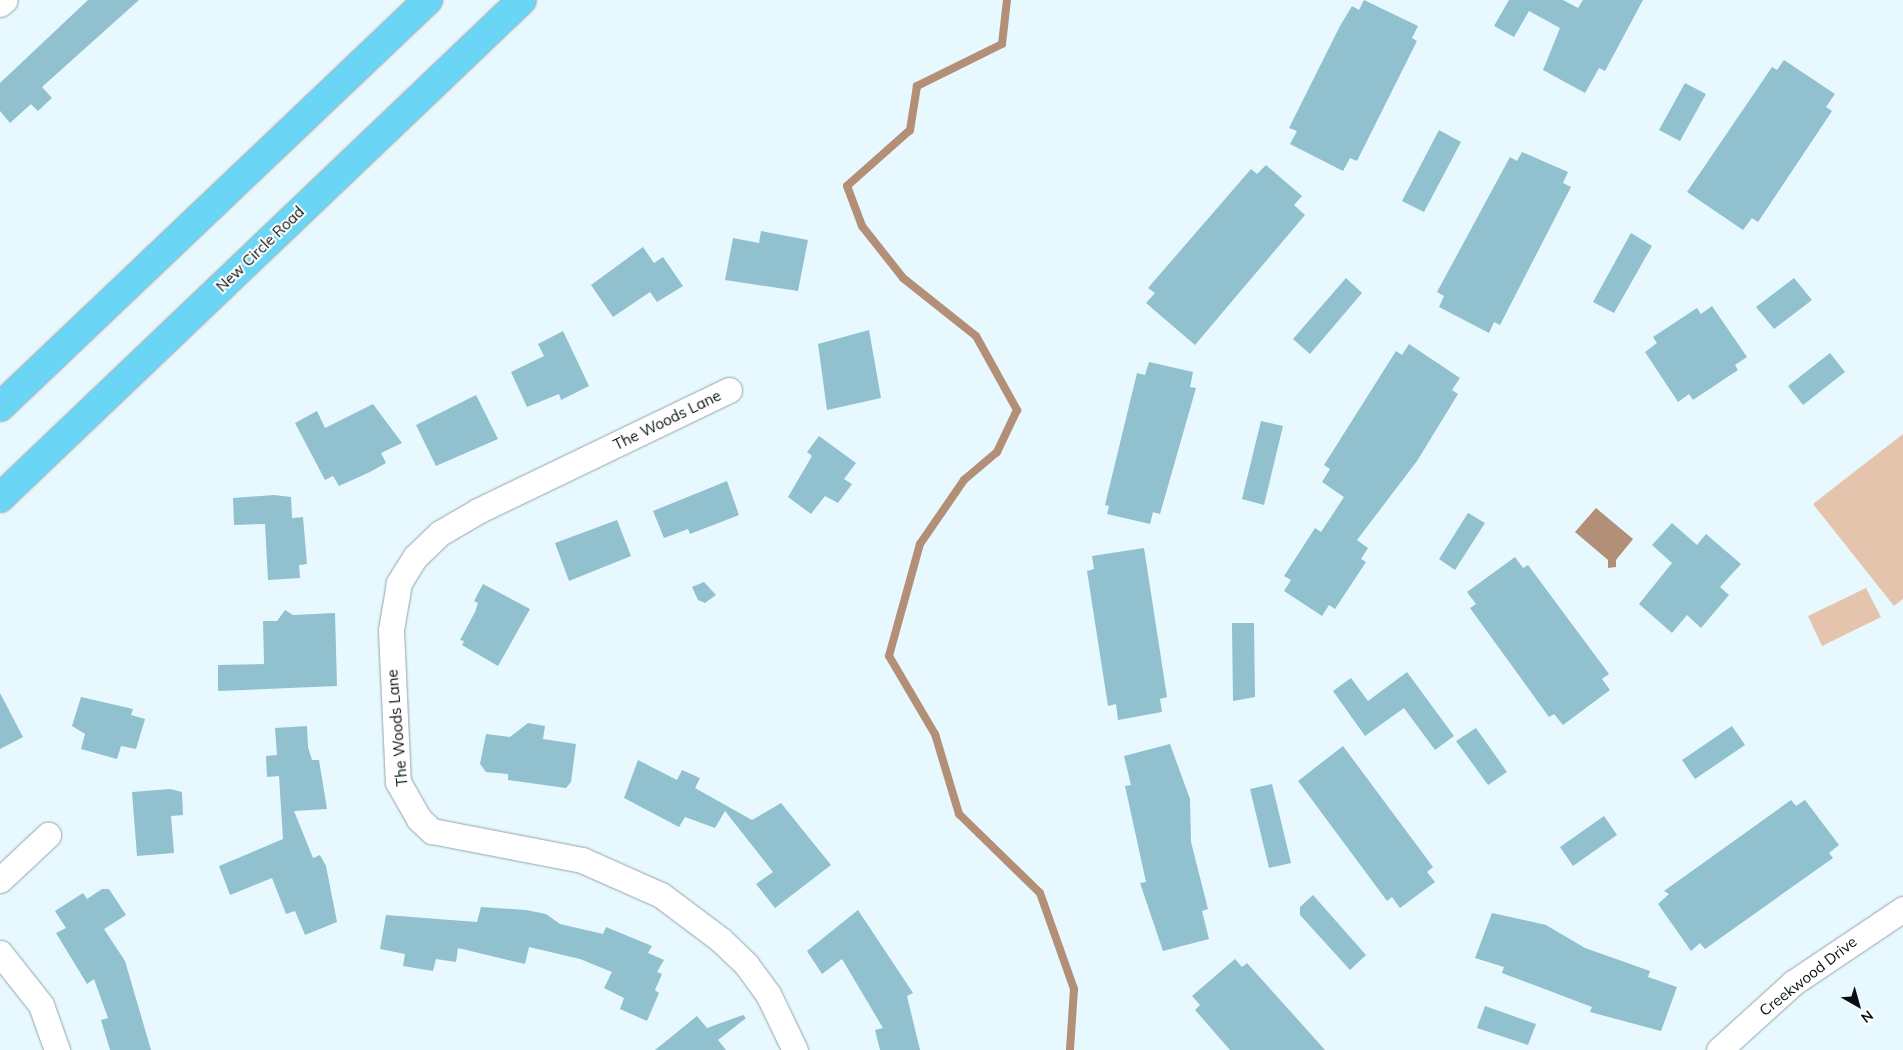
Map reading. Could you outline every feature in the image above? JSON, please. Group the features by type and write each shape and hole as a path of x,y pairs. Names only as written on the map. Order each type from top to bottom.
{"highway":[{"path":"0,408 428,0"},
{"name":"New Circle Road","path":"0,498 522,0"}],"street":[{"path":"0,4 5,0"},
{"name":"The Woods Lane","path":"729,390 478,510 440,532 415,557 399,584 391,630 398,782 419,819 432,831 468,841 553,852 624,876 661,895 721,940 746,964 768,994 795,1050"},
{"path":"0,880 48,835"},
{"name":"Creekwood Drive","path":"1719,1050 1793,983 1903,910"},
{"path":"0,953 37,997 57,1050"}],"shaded area":[{"path":"1903,434 1903,599 1894,606 1813,504"},
{"path":"1596,508 1633,539 1616,560 1616,567 1608,568 1608,560 1575,532"},
{"path":"1866,588 1881,617 1822,646 1808,616"}],"building":[{"path":"88,0 139,0 42,87 52,98 38,111 31,104 10,123 0,111 0,83"},
{"path":"1364,0 1418,26 1412,38 1417,41 1357,161 1350,158 1343,171 1290,144 1297,131 1289,128 1340,26 1352,6 1359,10"},
{"path":"1509,0 1563,0 1578,8 1583,0 1643,0 1605,71 1599,68 1585,93 1543,70 1560,28 1529,11 1514,37 1494,26"},
{"path":"1784,60 1835,94 1826,107 1832,111 1758,222 1752,218 1743,230 1687,192 1772,67 1777,70"},
{"path":"1685,83 1706,94 1680,141 1659,130"},
{"path":"1439,130 1461,142 1424,212 1402,201"},
{"path":"1522,152 1568,172 1563,183 1571,187 1500,325 1494,322 1489,333 1439,307 1444,296 1437,292 1510,157 1517,161"},
{"path":"1266,165 1302,196 1294,205 1305,215 1195,345 1146,303 1155,293 1148,288 1251,169 1257,174"},
{"path":"761,231 808,240 798,291 725,280 733,238 759,243"},
{"path":"1631,233 1652,246 1614,313 1593,302"},
{"path":"643,247 654,263 663,257 683,286 657,302 650,292 613,317 591,285"},
{"path":"1346,278 1362,293 1310,354 1293,339"},
{"path":"1794,278 1812,300 1774,329 1756,307"},
{"path":"1712,306 1747,357 1735,365 1738,370 1693,400 1689,394 1678,402 1645,352 1657,343 1653,337 1697,308 1701,314"},
{"path":"869,330 881,398 827,410 818,344"},
{"path":"563,331 589,386 561,400 559,394 527,407 511,372 544,356 538,344"},
{"path":"1409,344 1460,378 1452,390 1458,394 1417,461 1357,540 1368,548 1361,559 1366,562 1335,609 1329,605 1322,616 1284,591 1291,580 1284,576 1315,528 1321,532 1344,497 1322,482 1330,469 1324,465 1396,351 1402,355"},
{"path":"1830,353 1845,372 1803,405 1788,386"},
{"path":"1149,362 1193,372 1190,387 1196,388 1160,514 1153,512 1150,524 1107,514 1109,506 1105,505 1137,373 1145,375"},
{"path":"476,395 498,439 436,466 416,425"},
{"path":"373,404 402,443 381,453 386,463 370,472 339,486 333,476 325,480 295,423 317,411 325,428"},
{"path":"1261,421 1283,426 1264,505 1242,499"},
{"path":"819,436 856,463 844,479 852,484 838,503 825,496 811,514 788,497 812,456 807,452"},
{"path":"727,481 739,515 690,534 688,529 664,538 653,511"},
{"path":"274,495 291,497 292,518 303,517 307,564 299,565 300,578 268,580 265,524 234,525 233,498"},
{"path":"1468,513 1485,523 1455,570 1439,559"},
{"path":"617,520 631,556 569,581 555,543"},
{"path":"1672,523 1697,545 1706,534 1741,564 1720,587 1729,595 1701,628 1687,615 1672,633 1639,604 1672,563 1652,545"},
{"path":"1144,548 1167,697 1160,699 1162,712 1118,720 1116,704 1108,706 1087,571 1094,569 1092,556"},
{"path":"1515,557 1523,568 1528,565 1609,674 1602,679 1610,690 1563,725 1554,714 1549,717 1470,608 1476,604 1467,592"},
{"path":"704,582 716,595 705,603 698,600 692,587"},
{"path":"483,584 530,609 498,666 462,645 464,641 460,640 475,612 478,603 474,601"},
{"path":"285,610 293,615 335,613 337,686 218,691 218,665 264,664 263,621 277,621"},
{"path":"1232,623 1254,623 1255,697 1233,701"},
{"path":"1407,672 1454,736 1435,750 1404,708 1365,736 1333,691 1351,678 1368,701"},
{"path":"0,693 23,737 0,749"},
{"path":"81,697 133,709 131,715 145,719 136,749 121,746 117,759 81,749 85,734 72,726"},
{"path":"528,723 545,726 543,739 576,744 571,782 566,788 508,780 508,774 486,772 480,764 486,734 510,737"},
{"path":"307,726 308,747 312,760 319,760 327,809 294,811 313,858 320,855 326,866 337,922 305,935 295,911 286,914 272,878 230,895 219,866 283,839 279,776 267,777 266,756 277,755 275,728"},
{"path":"1732,726 1745,745 1695,779 1682,760"},
{"path":"1476,728 1507,772 1488,785 1456,741"},
{"path":"1170,744 1190,799 1191,842 1208,909 1202,911 1209,939 1163,951 1140,883 1146,882 1125,786 1131,785 1124,756"},
{"path":"1343,746 1433,867 1427,872 1435,882 1400,908 1392,897 1387,901 1298,781"},
{"path":"638,760 677,780 682,770 700,778 695,788 752,820 781,803 831,865 775,908 756,884 773,872 725,811 715,828 685,817 679,827 624,798"},
{"path":"1272,784 1291,863 1269,868 1250,789"},
{"path":"170,789 182,792 183,815 171,816 174,853 137,856 132,792"},
{"path":"1791,800 1796,806 1805,800 1839,845 1829,853 1833,858 1705,949 1700,943 1691,951 1658,904 1669,894 1664,891"},
{"path":"1604,816 1617,835 1573,866 1560,847"},
{"path":"102,889 109,889 126,915 104,929 125,961 151,1050 110,1050 101,1020 108,1018 94,979 87,984 56,933 66,928 55,911 83,893 87,899"},
{"path":"1313,895 1366,955 1350,970 1300,915 1300,907"},
{"path":"481,907 526,910 546,914 560,924 603,934 606,927 652,946 648,953 664,960 657,972 662,974 655,990 659,993 647,1021 620,1009 624,998 604,988 612,972 580,959 529,947 525,964 458,948 456,962 436,959 433,971 403,966 405,954 380,949 386,915 477,922"},
{"path":"858,910 913,993 907,996 920,1050 880,1050 875,1030 883,1028 842,959 822,974 807,951"},
{"path":"1492,913 1546,925 1585,948 1650,971 1648,977 1677,987 1661,1031 1590,1012 1592,1007 1502,973 1504,967 1475,958"},
{"path":"1235,959 1242,967 1247,963 1325,1050 1230,1050 1195,1010 1200,1005 1192,996"},
{"path":"1485,1006 1536,1024 1528,1045 1477,1028"},
{"path":"743,1015 746,1018 718,1040 726,1050 655,1050 697,1016 707,1028"}],"waterway":[{"path":"1007,0 1002,44 917,86 910,130 847,186 862,226 903,278 976,336 1017,410 997,452 964,480 920,544 889,656 935,734 959,814 1040,893 1074,989 1070,1050"}]}
